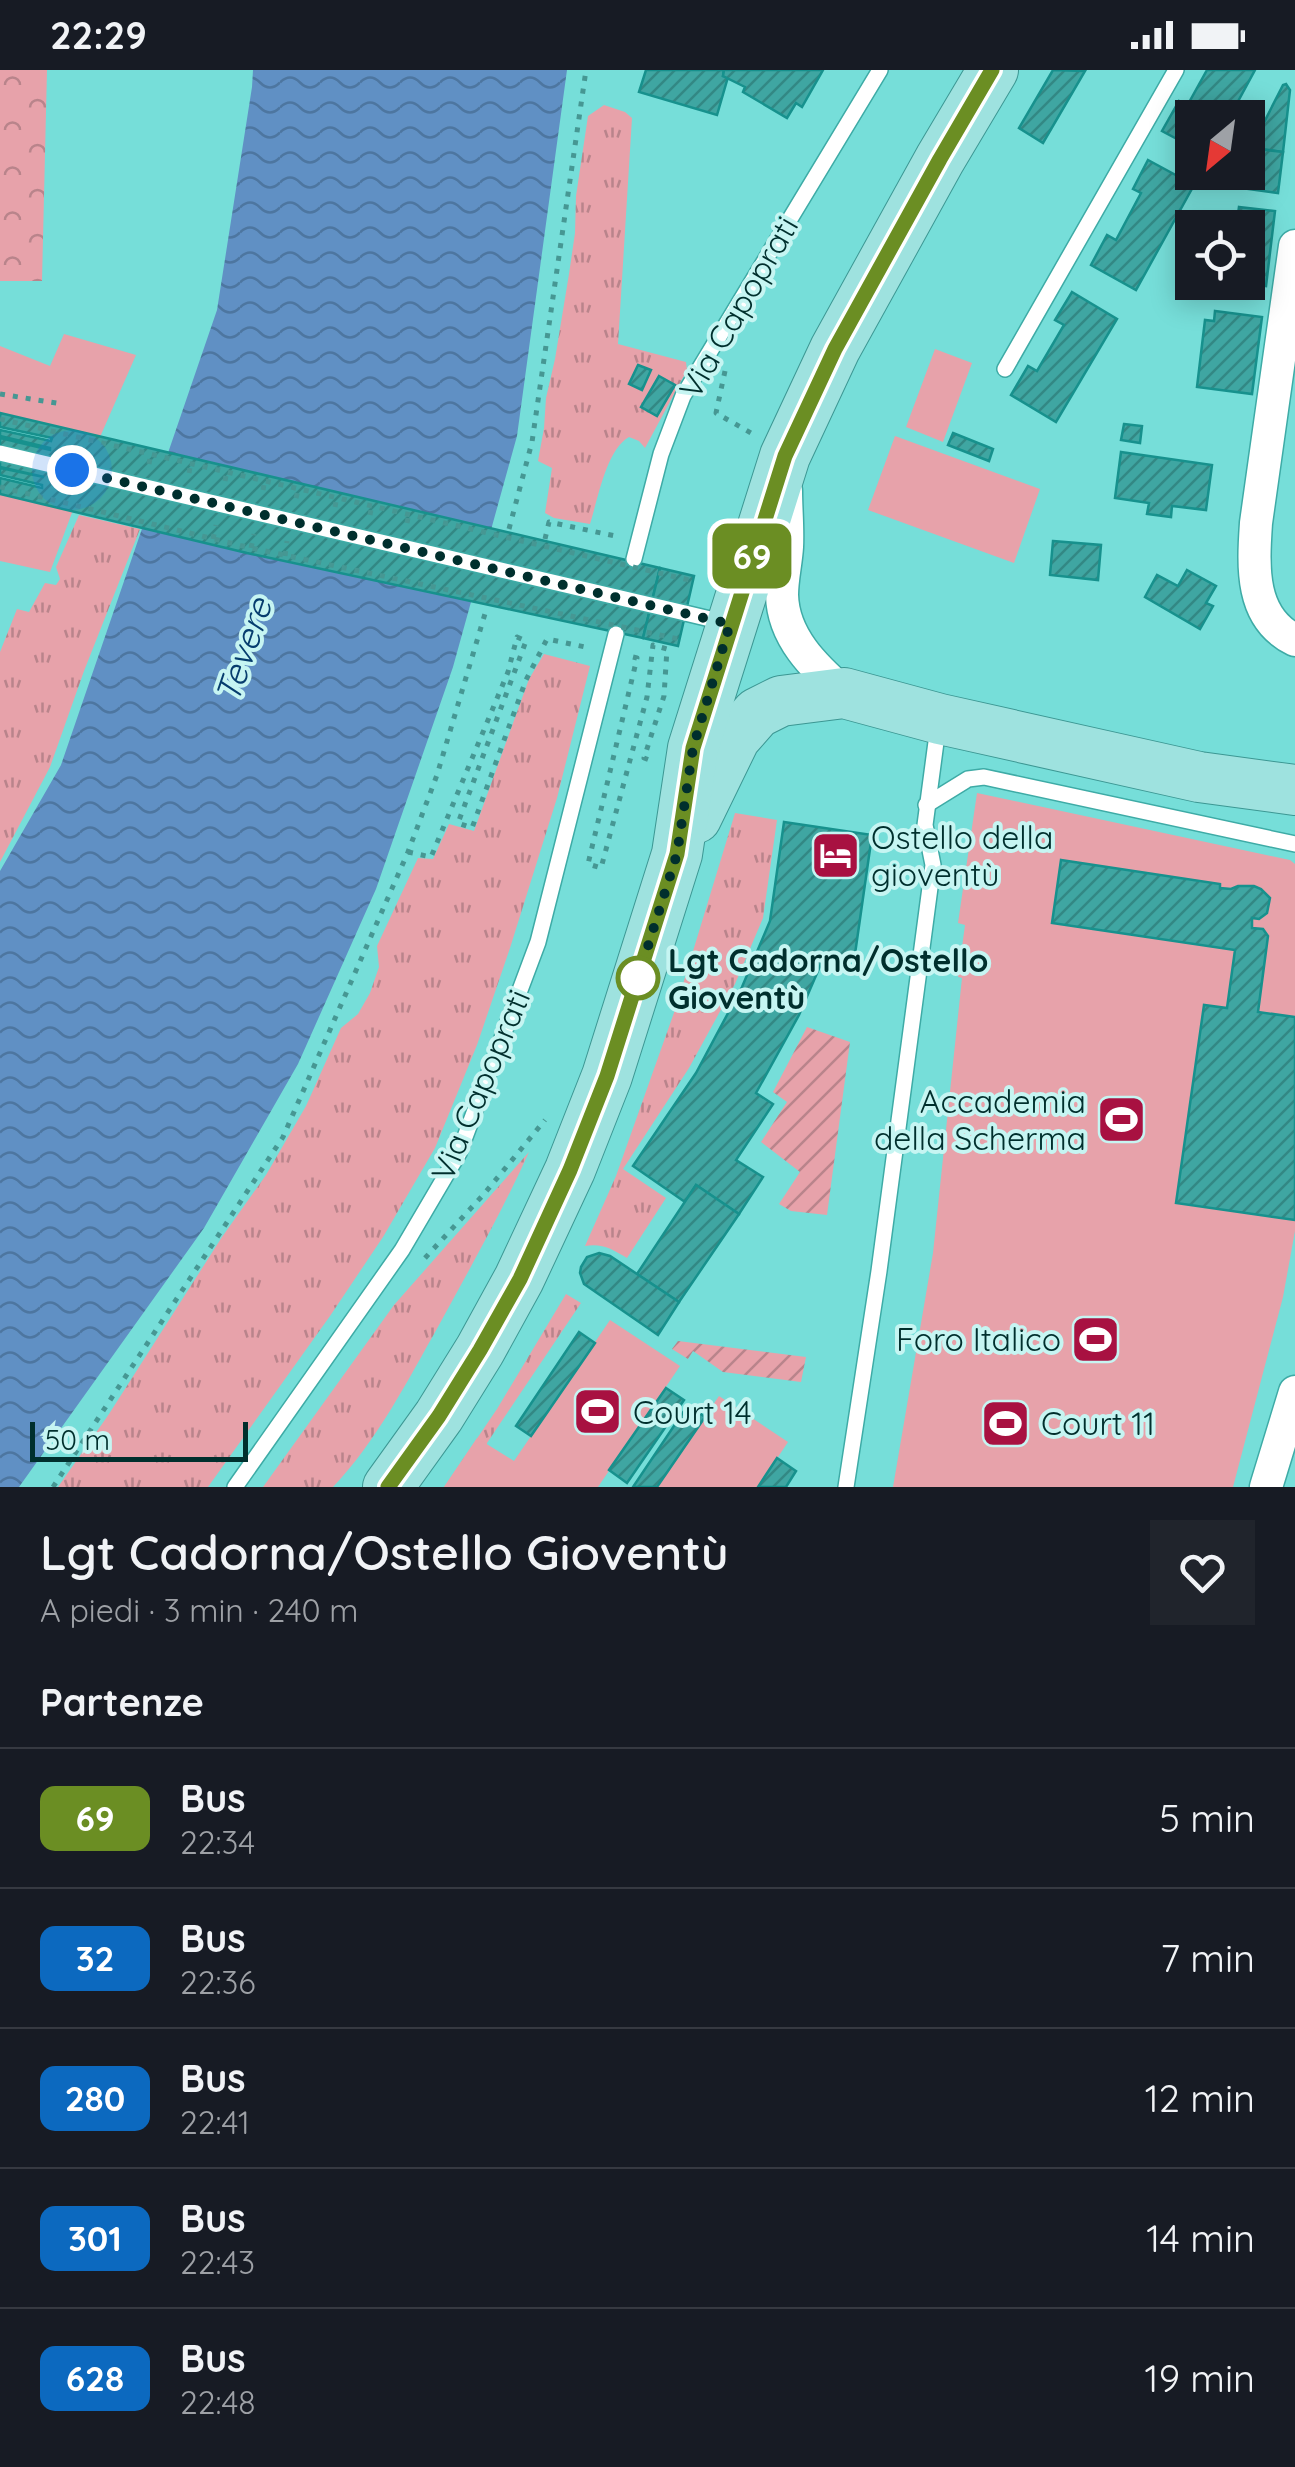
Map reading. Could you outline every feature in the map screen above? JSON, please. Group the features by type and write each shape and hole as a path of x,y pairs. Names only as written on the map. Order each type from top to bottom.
{"main road":[{"path":"388,1487 439,1416 520,1279 591,1120 677,854 708,618 768,444 835,349 992,70"},
{"path":"677,854 735,738 757,713 781,701 844,693 1199,777 1295,790"}],"street":[{"path":"1295,246 1254,561 1259,599 1267,617 1279,631 1295,640"},
{"path":"768,444 787,544 782,593 786,621 813,664 844,693"},
{"path":"1199,777 1295,812"},
{"path":"1266,1487 1295,1392"}],"lane":[{"name":"Via Capoprati","path":"634,559 661,454 683,396 880,70"},
{"path":"1005,369 1176,70"},
{"path":"0,453 708,618"},
{"name":"Via Capoprati","path":"235,1487 402,1250 459,1153 538,942 616,634"},
{"path":"846,1487 934,865 925,825 940,718"},
{"path":"926,805 968,779 984,777 1295,844"}],"path":[{"path":"509,529 532,442 586,70"},
{"path":"728,361 716,413 768,444"},
{"path":"0,394 62,404"},
{"path":"0,419 543,542 693,581"},
{"path":"149,464 152,453"},
{"path":"189,473 192,462"},
{"path":"225,481 228,471"},
{"path":"263,490 265,480"},
{"path":"0,487 285,556 679,639"},
{"path":"296,498 298,487"},
{"path":"334,507 337,496"},
{"path":"370,515 372,504"},
{"path":"138,520 140,508"},
{"path":"407,523 409,513"},
{"path":"178,530 180,517"},
{"path":"538,554 549,522 591,530"},
{"path":"213,539 216,525"},
{"path":"251,548 254,534"},
{"path":"285,556 288,541"},
{"path":"323,564 326,550"},
{"path":"359,571 361,558"},
{"path":"395,578 398,567"},
{"path":"528,608 530,597"},
{"path":"54,1487 283,1137 408,852 437,775 487,607"},
{"path":"408,852 431,858 508,672 517,638 526,640 458,822 472,828 526,680 547,639 603,651"},
{"path":"625,656 637,658 588,864 601,868 647,697 653,645 666,649 664,696 644,758 665,764"},
{"path":"419,1264 524,1148"}],"green space":[{"path":"0,70 47,70 42,281 0,281"},
{"path":"604,105 632,118 618,344 686,362 687,370 645,448 629,437 614,453 590,524 545,513 552,468 538,461 575,233 576,196 588,116"},
{"path":"64,334 136,355 100,437 50,572 0,561 0,478 41,487 44,478 0,467 0,438 49,450 52,439 0,427 0,346 50,366"},
{"path":"935,349 972,363 943,442 906,427"},
{"path":"895,436 1040,489 1014,563 868,510"},
{"path":"79,515 140,529 50,767 0,862 0,652 17,609 29,612 45,583 56,585 60,579 56,567"},
{"path":"544,654 590,666 557,798 510,948 477,1045 435,1148 383,1237 208,1487 58,1487 266,1175 306,1106 341,1028 358,1014 370,993 379,967 377,946 418,858 433,859 449,824 474,831 529,679"},
{"name":"Accademia della Scherma","path":"977,793 1295,864 1295,1231 1283,1297 1233,1487 893,1487 933,1253 962,978 958,977 965,925 958,923"},
{"path":"735,813 777,820 763,918 735,984 689,1068 623,1169 666,1198 627,1258 597,1245 585,1246 616,1176 676,1007"},
{"path":"807,1027 850,1042 827,1215 791,1211 779,1204 800,1172 761,1142 787,1102 773,1092"},
{"path":"529,1152 416,1367 349,1469 333,1487 263,1487 394,1305"},
{"path":"566,1294 581,1303 487,1443 485,1487 444,1487 497,1409"},
{"name":"Court 14","path":"610,1320 680,1366 598,1487 444,1487 477,1438 514,1461"},
{"path":"678,1341 806,1357 801,1382 723,1372 693,1351 688,1359 672,1349"},
{"path":"719,1396 788,1442 758,1487 657,1487"}],"water":[{"name":"Tevere","path":"253,70 567,70 517,436 453,667 376,889 298,1064 204,1228 19,1487 0,1487 0,871 61,765 217,310"}],"building":[{"path":"646,70 724,70 723,76 728,77 717,115 639,92"},
{"path":"724,70 823,70 802,107 796,103 787,118 743,92 745,87 723,76"},
{"path":"1053,70 1085,71 1043,143 1019,128"},
{"path":"1207,70 1255,70 1239,100 1190,100"},
{"path":"1283,85 1290,90 1283,152 1265,150 1265,120"},
{"path":"1175,108 1175,138 1162,131"},
{"path":"1265,150 1283,152 1278,193 1256,190 1265,190"},
{"path":"1148,160 1175,175 1175,190 1191,190 1180,210 1175,210 1175,219 1136,290 1091,265 1107,235 1116,240 1141,193 1133,189"},
{"path":"1239,207 1275,211 1266,286 1265,210 1239,210"},
{"path":"1072,292 1117,319 1056,422 1011,395 1028,366 1037,371 1064,325 1055,320"},
{"path":"1215,311 1262,317 1252,394 1197,387 1205,320 1214,321"},
{"path":"638,365 651,370 642,390 629,384"},
{"path":"659,376 675,385 657,416 641,407"},
{"path":"0,413 660,568 643,638 247,553 0,494 0,478 42,485 0,475 0,468 44,477 0,467 0,438 50,448 0,436 0,430 51,441 52,438 0,427"},
{"path":"1124,424 1142,426 1140,443 1121,440"},
{"path":"953,433 993,449 989,461 948,445"},
{"path":"1121,452 1212,465 1206,510 1172,506 1171,517 1147,514 1149,503 1115,498"},
{"path":"1053,541 1101,545 1098,580 1050,575"},
{"path":"660,568 694,576 678,646 643,638"},
{"path":"1187,570 1216,586 1206,603 1213,606 1200,629 1145,597 1157,575 1178,586"},
{"path":"784,822 872,835 854,961 824,957 799,1015 756,1093 773,1104 736,1160 763,1177 739,1214 696,1185 685,1202 633,1166 696,1073 742,987 770,921"},
{"path":"1061,860 1220,884 1220,888 1254,886 1270,898 1267,913 1259,919 1252,918 1252,928 1263,929 1268,936 1258,1012 1295,1017 1295,1220 1176,1203 1204,1005 1227,1008 1235,950 1052,923"},
{"path":"696,1185 739,1214 679,1302 637,1274"},
{"path":"599,1253 610,1256 679,1302 658,1335 584,1284 581,1267 587,1257"},
{"path":"579,1332 595,1343 531,1436 516,1426"},
{"path":"666,1388 684,1400 627,1483 609,1470"},
{"path":"688,1405 705,1417 657,1487 633,1487"},
{"path":"777,1458 796,1471 786,1487 758,1487"}],"bus line":[{"name":"69","path":"388,1487 480,1350 520,1279 570,1170 607,1076 677,854 693,748 785,456 835,349 992,70"}],"place":[{"name":"Ostello della gioventù","path":"836,855"},
{"name":"Lgt Cadorna/Ostello Gioventù","path":"638,978"},
{"name":"Accademia della Scherma","path":"1121,1119"},
{"name":"Foro Italico","path":"1096,1339"},
{"name":"Court 14","path":"598,1412"},
{"name":"Court 11","path":"1006,1423"}],"route":[{"path":"72,470 730,624 693,748 677,854 638,978"}]}
